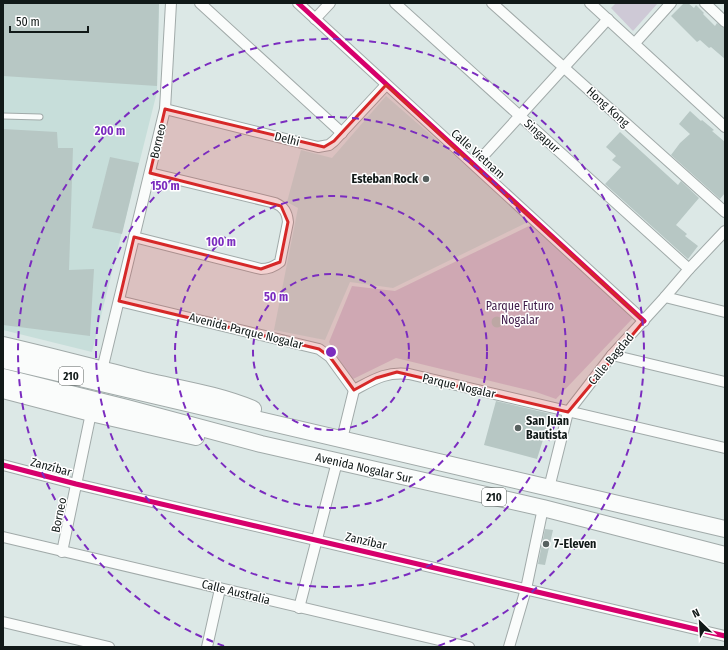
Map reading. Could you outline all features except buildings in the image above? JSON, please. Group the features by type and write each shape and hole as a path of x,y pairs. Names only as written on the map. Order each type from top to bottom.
{"highway":[{"path":"3,344 244,405 285,426"},
{"name":"Avenida Nogalar Sur","path":"3,360 725,529"},
{"name":"Avenida Nogalar Sur","path":"3,377 261,444 543,508 725,555"},
{"path":"3,390 91,413 215,441 235,444 261,444"}],"street":[{"name":"Borneo","path":"102,370 166,109 171,3"},
{"path":"200,3 342,133"},
{"name":"Calle Vietnam","path":"298,3 644,321"},
{"path":"315,19 330,3"},
{"name":"Singapur","path":"395,3 689,269"},
{"name":"Hong Kong","path":"492,3 725,212"},
{"path":"590,3 725,127"},
{"path":"635,43 671,3"},
{"path":"705,3 725,22"},
{"path":"475,165 608,19"},
{"name":"Delhi","path":"166,109 318,147 329,145 386,85"},
{"path":"134,237 261,269 272,268 280,262 288,222 285,210 282,206 150,172"},
{"name":"Calle Bagdad","path":"549,488 568,412 612,355 725,231"},
{"path":"665,298 725,312"},
{"name":"Avenida Parque Nogalar","path":"119,301 319,349 330,357 354,390"},
{"path":"612,355 725,382"},
{"name":"Parque Nogalar","path":"354,390 376,378 397,372 568,412"},
{"path":"342,439 354,390"},
{"path":"568,412 725,448"},
{"name":"Borneo","path":"62,552 91,413"},
{"path":"299,608 337,462"},
{"name":"Zanzíbar","path":"3,465 76,484 725,636"},
{"path":"510,647 526,589 543,508"},
{"name":"Calle Australia","path":"3,537 468,647"},
{"path":"207,647 220,588"},
{"path":"3,622 110,647"}],"lane":[{"path":"3,116 40,117"},
{"path":"3,366 40,373"}],"highlighted area":[{"path":"386,85 644,321 568,412 397,372 376,378 354,390 330,357 319,349 119,301 134,237 261,269 280,262 288,222 281,206 150,173 165,109 324,147 334,141"}],"shaded area":[{"path":"3,3 159,3 157,92 92,352 3,330"},
{"path":"386,96 530,221 393,288 350,282 325,340 274,330 298,208 287,202 301,150 332,158"}],"green space":[{"path":"616,3 658,3 633,31 611,8"},
{"name":"Parque Futuro Nogalar","path":"533,224 633,318 556,399 536,392 396,358 351,380 329,342 352,286 395,291"}],"cycle path":[{"path":"298,3 644,321"},
{"path":"3,465 76,484 725,636"}],"place":[{"name":"Esteban Rock","path":"426,179"},
{"name":"San Juan Bautista","path":"518,428"},
{"name":"7-Eleven","path":"546,544"}]}
